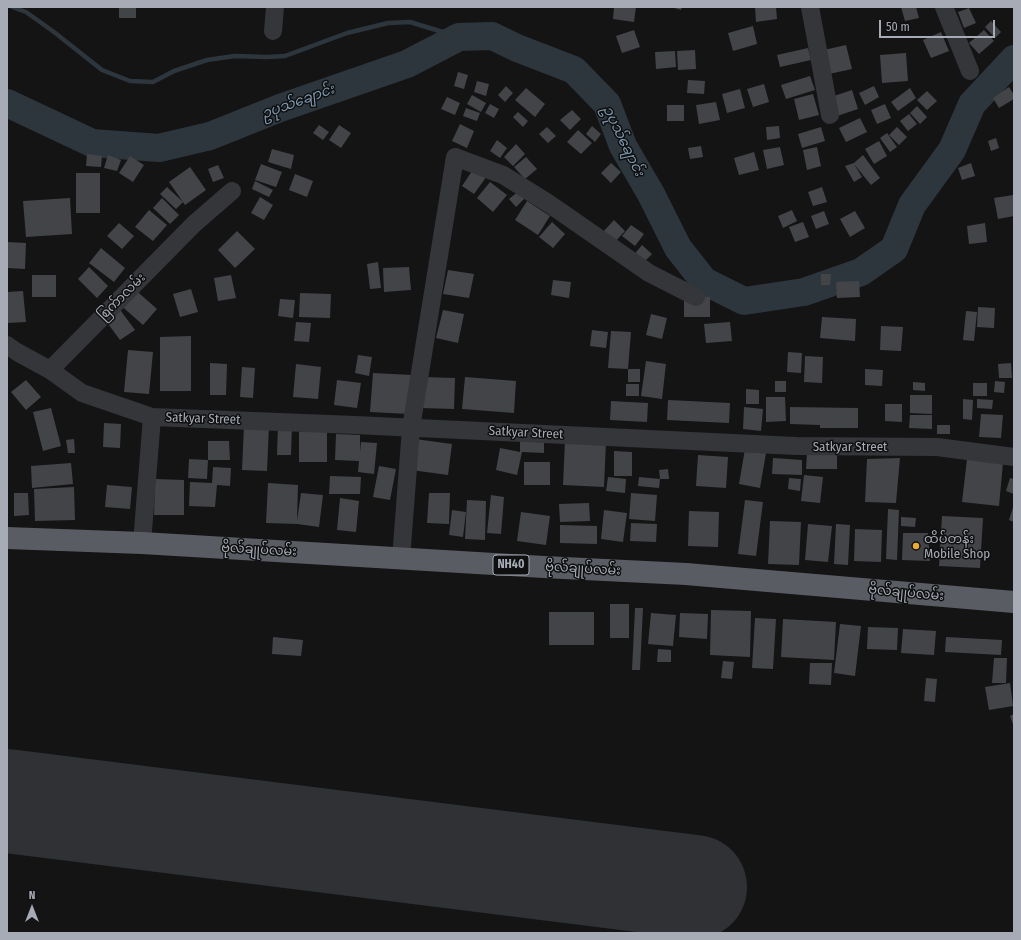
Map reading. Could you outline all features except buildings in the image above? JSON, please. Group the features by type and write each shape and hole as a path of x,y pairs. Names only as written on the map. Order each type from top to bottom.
{"highway":[{"name":"ဗိုလ်ချုပ်လမ်း","path":"7,538 142,543 401,559 686,574 1014,602"}],"street":[{"path":"273,31 275,7"},
{"path":"810,7 830,115"},
{"path":"944,7 970,71"},
{"path":"401,559 411,428 455,157 503,175 548,203 649,273 696,297"},
{"name":"စြက်ာလမ်း","path":"50,370 194,224 232,190"},
{"path":"7,345 50,370"},
{"name":"Satkyar Street","path":"50,370 82,393 152,417 796,446 937,447 1014,457"},
{"path":"142,543 152,417"}],"waterway":[{"path":"12,7 26,12 102,70 130,81 153,82 174,71 207,60 235,56 285,56 347,33 388,23 410,22 459,37"},
{"name":"ဥပုသ်ချောင်း","path":"7,103 92,143 159,148 210,136 280,108 407,64 459,37 492,36 517,48 574,70 607,104 623,146 651,194 678,248 704,281 744,301 804,292 861,272 894,249 912,205 952,150 972,104 1014,59"}],"runway":[{"path":"7,801 695,887"}],"place":[{"name":"ထိပ်တန်း Mobile Shop","path":"916,546"}]}
